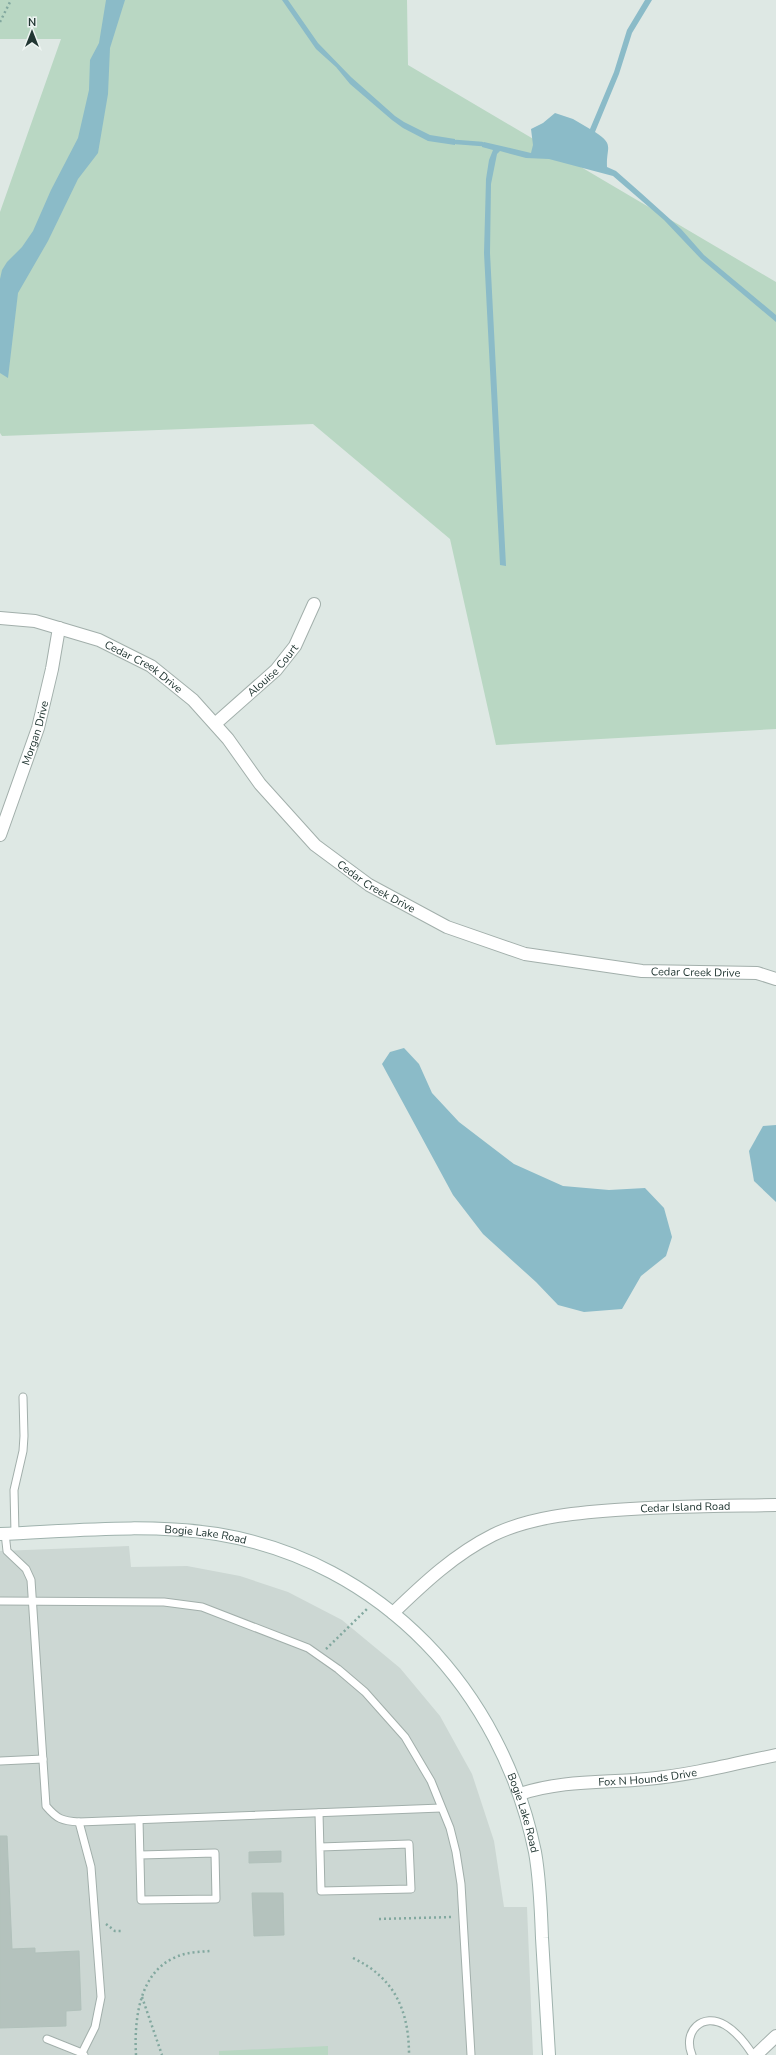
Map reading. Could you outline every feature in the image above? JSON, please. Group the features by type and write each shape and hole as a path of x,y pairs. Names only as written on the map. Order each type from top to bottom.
{"street":[{"name":"Alouise Court","path":"214,724 276,670 295,646 314,604"},
{"name":"Cedar Creek Drive","path":"0,618 35,621 99,640 151,666 193,700 228,739 260,784 315,845 369,885 448,927 526,954 642,971 757,973 776,979"},
{"name":"Morgan Drive","path":"0,835 38,728 52,669 59,628"},
{"name":"Cedar Island Road","path":"393,1613 448,1563 495,1534 542,1518 666,1506 776,1505"},
{"name":"Bogie Lake Road","path":"7,1533 145,1529 184,1530 219,1535 262,1545 302,1560 341,1579 393,1613 428,1645 464,1687 494,1734 520,1794 535,1853 540,1896 549,2055"},
{"name":"Fox N Hounds Drive","path":"520,1794 539,1788 568,1783 658,1778 776,1755"},
{"path":"754,2055 776,2036"}],"lane":[{"path":"23,1397 23,1451 14,1490 7,1533 7,1551 26,1569 31,1580 46,1806 53,1815 63,1821 79,1822 441,1808"},
{"path":"0,1601 164,1602 202,1607 288,1638 308,1648 365,1692 405,1737 431,1781 456,1852 462,1884 471,2055"},
{"path":"0,1761 43,1759"},
{"path":"319,1812 321,1891 411,1889 409,1844 320,1847"},
{"path":"139,1820 141,1900 216,1899 215,1853 140,1855"},
{"path":"47,2039 83,2054 95,2027 100,1997 91,1867 79,1822"},
{"path":"692,2055 688,2042 692,2030 702,2023 712,2022 725,2025 743,2041 754,2055"}],"path":[{"path":"0,22 10,0"},
{"path":"320,1656 375,1600"},
{"path":"379,1919 463,1916"},
{"path":"136,2055 136,2022 142,1997 150,1978 164,1963 180,1956 210,1951"},
{"path":"353,1958 378,1974 398,1998 407,2024 409,2055"},
{"path":"142,1997 162,2055"}],"shaded area":[{"path":"129,1546 131,1567 187,1566 240,1576 288,1592 342,1620 400,1668 440,1716 472,1774 494,1841 504,1907 527,1907 533,2055 0,2055 0,1551"}],"green space":[{"path":"0,0 407,0 408,65 776,282 776,729 496,745 450,539 313,424 2,436 0,433 0,212 61,39 0,39"},
{"path":"328,2046 328,2055 219,2055 219,2051"}],"water":[{"path":"106,0 125,0 110,48 108,94 98,153 78,179 48,241 18,293 8,378 0,373 0,279 2,270 7,262 22,247 33,231 51,190 78,138 89,90 90,60 99,43"},
{"path":"282,0 288,0 318,43 351,77 395,116 430,135 455,139 455,145 428,141 403,128 392,120 350,84 336,67 316,49"},
{"path":"645,0 652,0 632,33 619,74 595,132 605,140 607,144 607,167 616,171 681,229 704,255 776,315 776,322 701,259 664,220 613,176 549,159 526,158 500,151 497,154 491,184 490,253 506,566 500,565 484,253 486,179 489,160 493,150 482,147 482,144 484,142 531,153 533,145 531,129 543,123 555,113 573,119 590,129 614,72 627,30"},
{"path":"404,1048 419,1064 432,1093 459,1122 514,1164 563,1186 609,1190 645,1188 664,1208 672,1237 666,1256 641,1276 622,1309 584,1312 558,1305 536,1282 483,1234 453,1195 382,1064 390,1052"},
{"path":"776,1125 776,1202 754,1181 749,1151 763,1126"}],"building":[{"path":"0,1836 7,1836 12,1949 35,1948 35,1953 79,1951 81,2010 66,2011 66,2026 0,2028"},
{"path":"281,1851 281,1862 249,1863 249,1852"},
{"path":"252,1893 283,1893 284,1935 254,1936"}],"waterway":[{"path":"456,142 482,144"}]}
